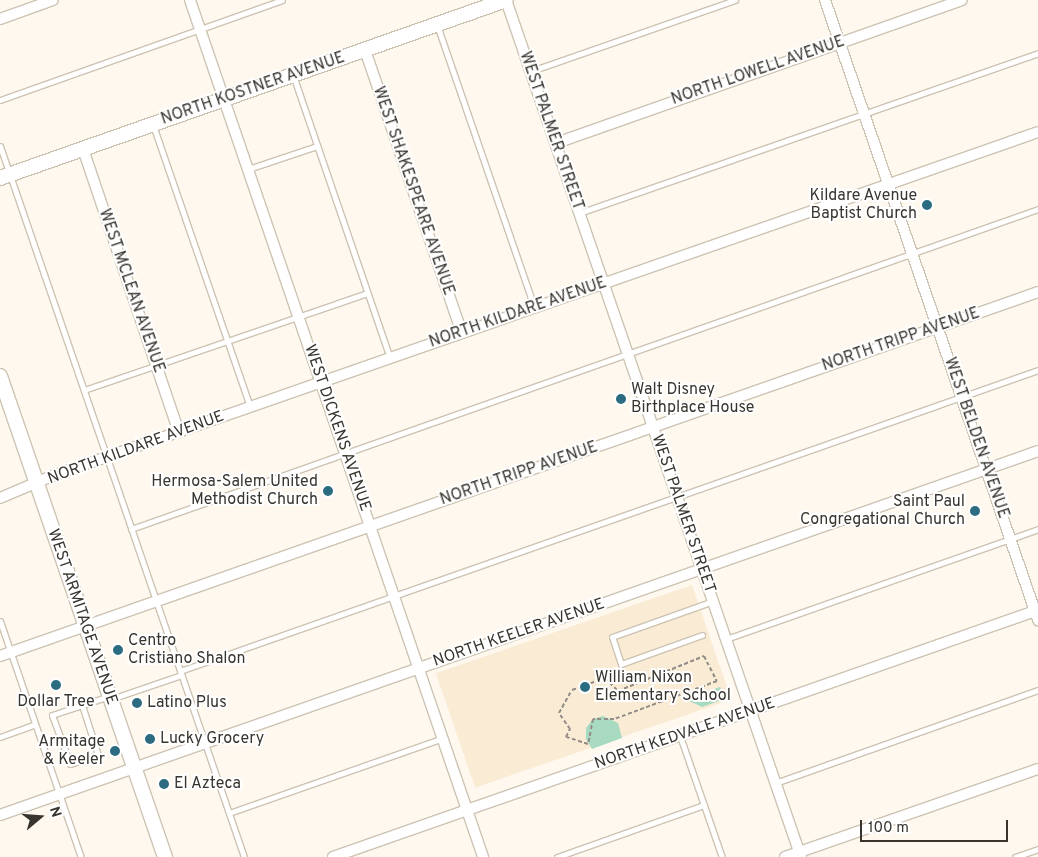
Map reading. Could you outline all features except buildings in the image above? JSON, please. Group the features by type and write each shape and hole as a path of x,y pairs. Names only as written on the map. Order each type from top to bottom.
{"street":[{"path":"0,19 54,0"},
{"name":"WEST DICKENS AVENUE","path":"190,0 483,857"},
{"name":"NORTH KOSTNER AVENUE","path":"5,177 506,0"},
{"name":"WEST PALMER STREET","path":"506,0 800,855"},
{"name":"WEST BELDEN AVENUE","path":"826,0 1037,614"},
{"name":"NORTH LOWELL AVENUE","path":"556,143 961,0"},
{"name":"WEST SHAKESPEARE AVENUE","path":"364,50 462,333"},
{"name":"NORTH KILDARE AVENUE","path":"0,498 107,457 1038,132"},
{"name":"WEST MCLEAN AVENUE","path":"83,149 179,432"},
{"name":"NORTH TRIPP AVENUE","path":"0,656 1038,292"},
{"name":"WEST ARMITAGE AVENUE","path":"0,376 165,857"},
{"name":"NORTH KEELER AVENUE","path":"0,815 1038,451"},
{"name":"NORTH KEDVALE AVENUE","path":"333,857 750,711 1037,614"},
{"path":"785,857 800,855 1038,768"}],"lane":[{"path":"0,100 282,0"},
{"path":"531,71 735,0"},
{"path":"437,24 534,308"},
{"path":"579,213 1038,53"},
{"path":"292,75 390,358"},
{"path":"153,124 250,407"},
{"path":"0,146 5,177 84,390 244,857"},
{"path":"248,169 317,146"},
{"path":"131,529 1038,209"},
{"path":"84,390 368,293"},
{"path":"82,705 98,755 70,764 52,715 82,705 110,697 181,673 394,596 1038,370"},
{"path":"726,639 1038,529"},
{"path":"702,635 621,664 612,637 713,601"},
{"path":"0,621 81,857"},
{"path":"775,783 1038,690"},
{"path":"0,736 35,724"},
{"path":"680,736 722,857"},
{"path":"229,813 443,738"},
{"path":"557,857 704,805"},
{"path":"1015,857 1038,849"}],"path":[{"path":"704,656 717,682 614,719 593,720 588,744 566,737 570,729 559,713 572,690 605,678 618,691 704,656"}],"shaded area":[{"name":"William Nixon Elementary School","path":"692,585 731,699 475,788 436,673"}],"green space":[{"path":"720,687 725,699 702,707 685,699"},
{"path":"603,716 618,723 622,738 592,749 586,739 586,728 593,719"}],"place":[{"name":"Kildare Avenue Baptist Church","path":"927,205"},
{"name":"Walt Disney Birthplace House","path":"621,399"},
{"name":"Hermosa-Salem United Methodist Church","path":"328,491"},
{"name":"Saint Paul Congregational Church","path":"975,511"},
{"name":"Centro Cristiano Shalon","path":"118,650"},
{"name":"Dollar Tree","path":"56,685"},
{"name":"William Nixon Elementary School","path":"585,687"},
{"name":"Latino Plus","path":"137,703"},
{"name":"Lucky Grocery","path":"150,739"},
{"name":"Armitage & Keeler","path":"115,751"},
{"name":"El Azteca","path":"164,784"}]}
